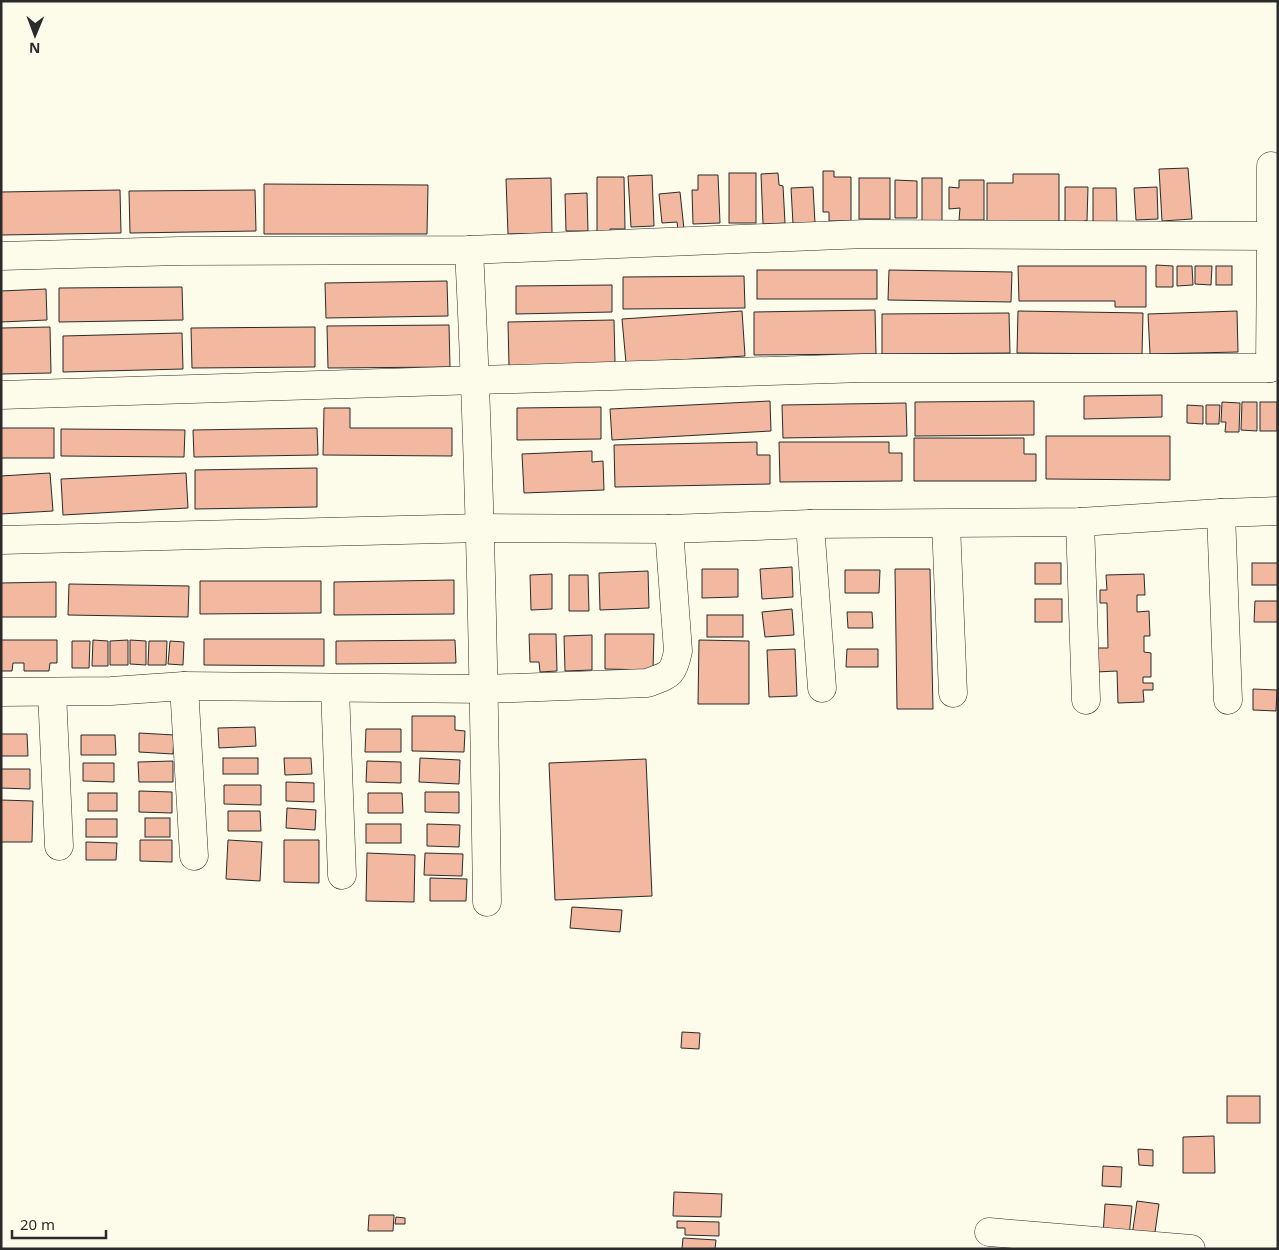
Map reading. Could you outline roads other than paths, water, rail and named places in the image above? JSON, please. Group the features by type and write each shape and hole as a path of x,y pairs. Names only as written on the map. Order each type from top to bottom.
{"street":[{"path":"1,395 864,368 1274,366 1271,166"},
{"path":"1,256 179,251 469,250 865,234 1271,236"},
{"path":"469,250 480,528 486,902"},
{"path":"1,540 480,528 669,529 810,524 1080,522 1278,511"},
{"path":"1221,513 1228,700"},
{"path":"1080,522 1086,700"},
{"path":"810,524 822,688"},
{"path":"946,524 953,693"},
{"path":"1,692 52,692 184,686 484,689 647,683 668,676 675,667 678,651 669,529"},
{"path":"184,686 194,856"},
{"path":"334,689 342,875"},
{"path":"52,692 59,846"},
{"path":"989,1232 1191,1249"}]}
